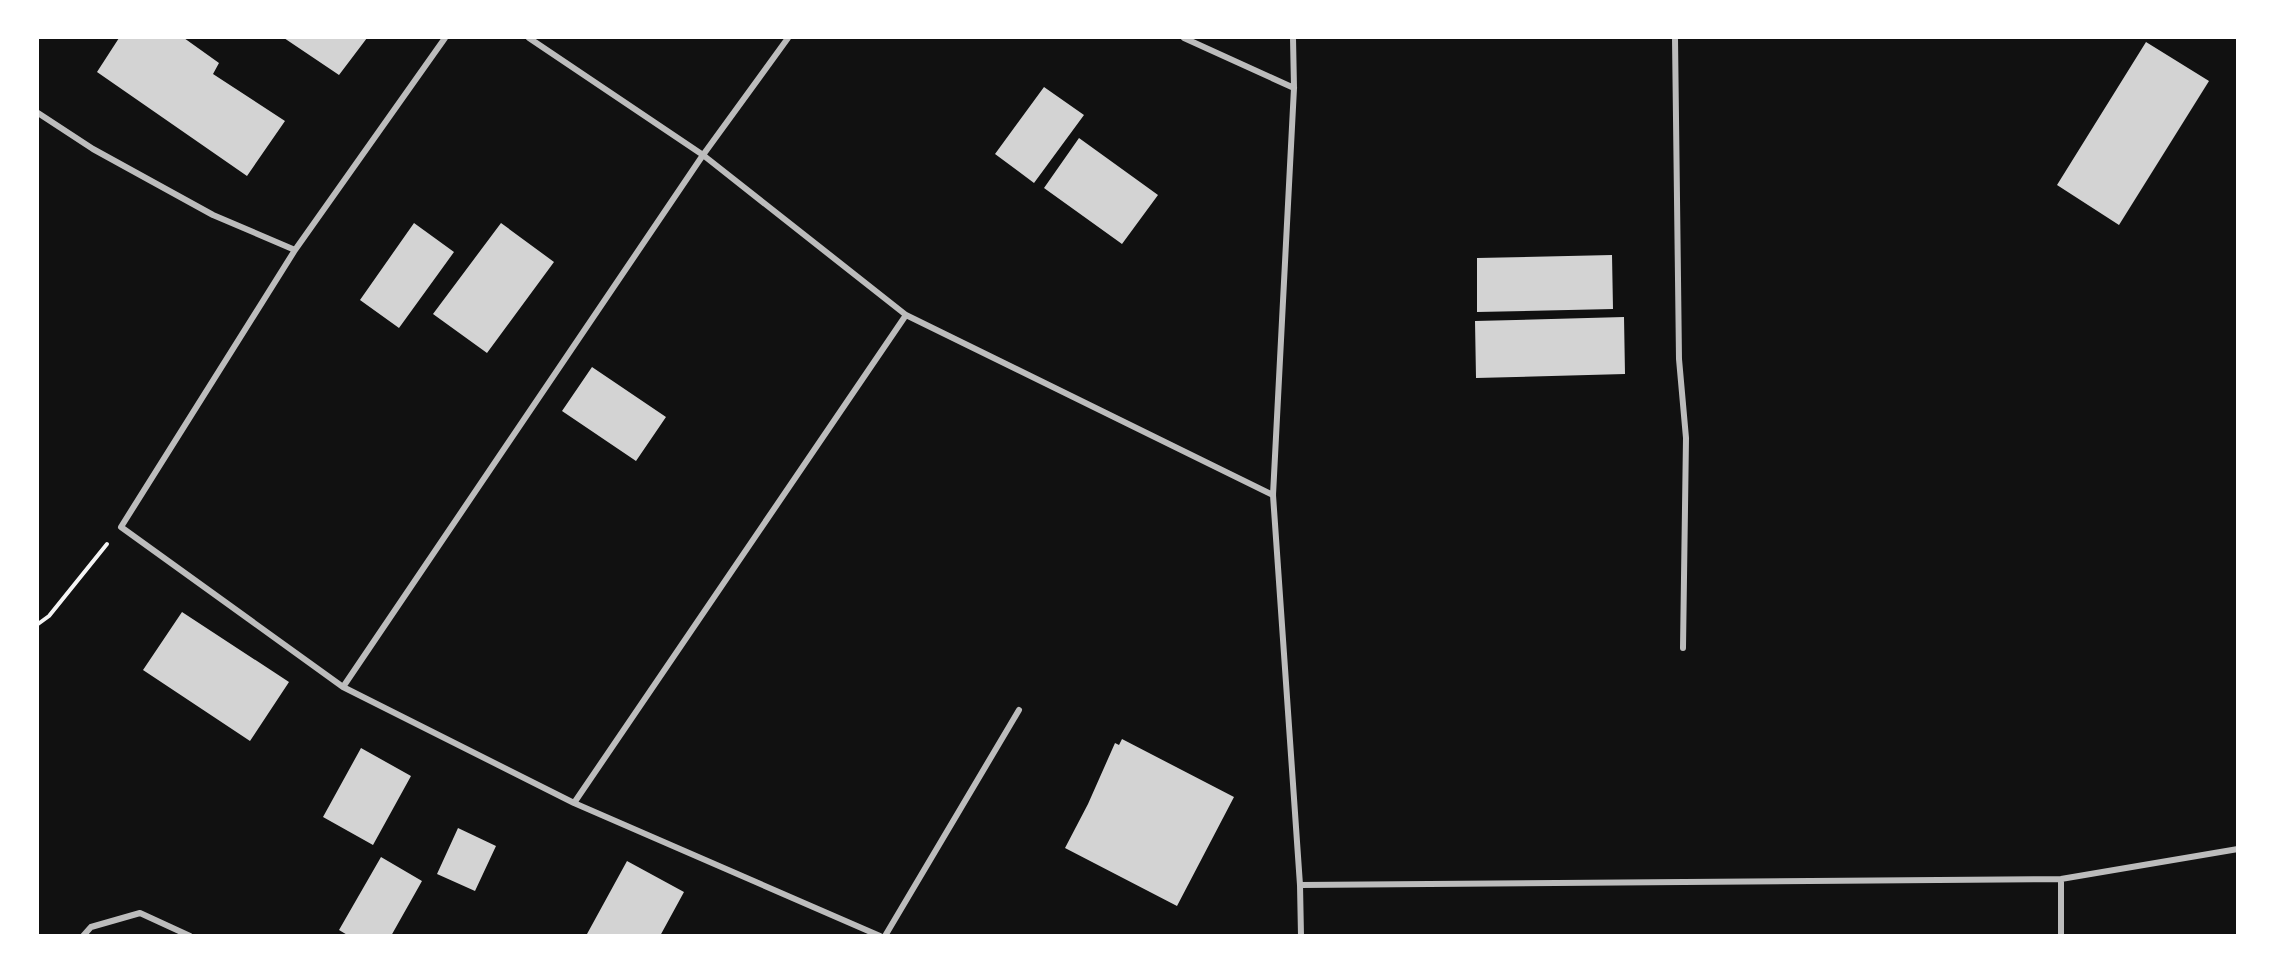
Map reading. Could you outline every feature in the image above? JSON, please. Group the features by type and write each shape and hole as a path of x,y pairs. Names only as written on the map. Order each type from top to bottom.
{"street":[{"path":"445,38 295,250 121,527 343,687 574,803 880,936"},
{"path":"528,38 703,155 906,315 1273,495"},
{"path":"343,687 703,155 788,38"},
{"path":"1184,38 1294,88"},
{"path":"1293,38 1294,88 1273,495 1300,885 1301,936"},
{"path":"1675,38 1679,359 1686,438 1683,648"},
{"path":"38,113 93,149 213,215 295,250"},
{"path":"574,803 906,315"},
{"path":"885,936 1019,710"},
{"path":"1300,885 2061,879 2238,849"},
{"path":"2061,879 2061,936"},
{"path":"83,936 91,927 140,913 190,936"}],"path":[{"path":"38,624 49,616 121,527"}],"building":[{"path":"119,38 184,38 219,63 213,74 285,121 247,176 97,72"},
{"path":"284,38 367,38 339,75"},
{"path":"2146,42 2209,81 2119,225 2057,185"},
{"path":"1044,87 1084,115 1034,183 995,154"},
{"path":"1079,138 1158,195 1122,244 1044,188"},
{"path":"414,223 454,252 399,328 360,300"},
{"path":"501,223 554,262 487,353 433,314"},
{"path":"1612,255 1613,309 1477,312 1477,258"},
{"path":"1624,317 1625,374 1476,378 1475,321"},
{"path":"592,367 666,417 636,461 562,411"},
{"path":"182,612 289,682 250,741 143,670"},
{"path":"1122,739 1234,797 1177,906 1065,848 1088,804 1115,743 1119,745"},
{"path":"361,748 411,776 373,845 323,817"},
{"path":"458,828 496,846 475,891 437,874"},
{"path":"381,857 422,881 391,936 349,936 339,930"},
{"path":"627,861 684,892 660,936 590,936 587,934"}]}
